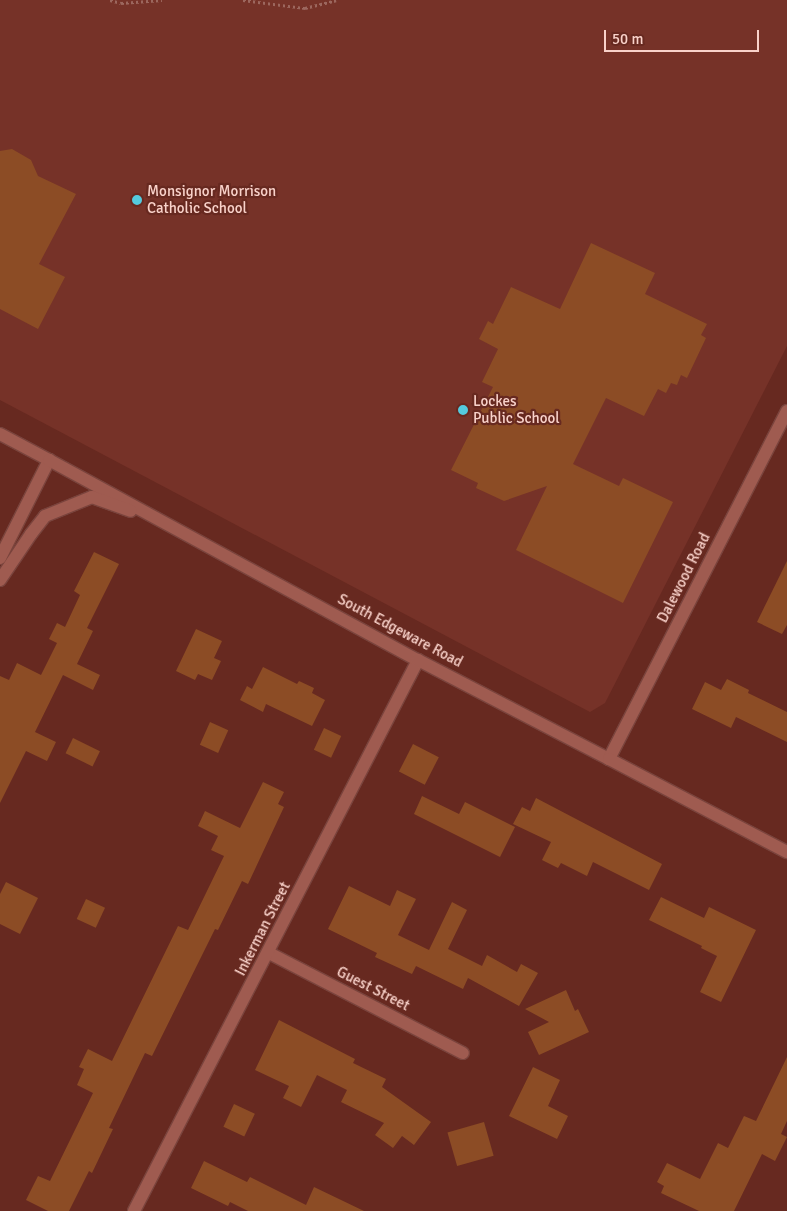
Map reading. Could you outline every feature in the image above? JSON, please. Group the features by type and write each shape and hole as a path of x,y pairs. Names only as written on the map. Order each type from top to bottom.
{"street":[{"name":"Dalewood Road","path":"609,759 787,412"},
{"name":"South Edgeware Road","path":"0,434 418,660 787,852"},
{"path":"0,558 49,460"},
{"path":"0,580 31,534 46,516 92,497 170,526"},
{"name":"Inkerman Street","path":"134,1211 269,953 418,660"},
{"name":"Guest Street","path":"269,953 463,1053"}],"path":[{"path":"110,0 121,3 162,0"},
{"path":"243,0 305,8 336,0"}],"shaded area":[{"name":"Lockes Public School","path":"0,0 787,0 787,346 605,703 590,712 0,400"}],"building":[{"path":"12,149 31,160 38,176 76,194 39,264 65,277 38,329 0,309 0,151"},
{"path":"591,243 655,273 645,294 707,324 701,335 706,338 687,378 681,375 677,385 671,383 666,393 658,389 644,416 606,398 573,464 619,486 623,478 673,502 623,603 516,550 547,486 504,501 476,488 478,483 451,470 493,387 482,382 498,349 479,339 488,321 493,324 511,287 560,309"},
{"path":"94,552 119,564 87,628 93,631 77,664 100,675 93,690 63,675 35,732 56,742 47,761 26,751 0,803 0,676 9,680 17,663 41,675 57,643 49,639 57,623 65,627 80,595 74,591"},
{"path":"787,561 787,625 782,634 757,622"},
{"path":"196,629 222,641 214,658 221,661 212,680 198,674 195,680 176,671"},
{"path":"263,667 297,684 299,681 314,688 312,693 325,700 312,726 266,704 263,712 240,700 247,686 252,689"},
{"path":"727,679 749,690 748,693 787,712 787,742 736,717 731,728 692,709 705,682 721,690"},
{"path":"210,722 228,730 218,753 200,745"},
{"path":"324,728 341,736 331,758 314,750"},
{"path":"73,738 100,751 93,766 66,753"},
{"path":"413,744 439,757 425,785 399,772"},
{"path":"263,782 284,792 278,804 284,807 248,884 242,881 218,930 215,929 152,1056 145,1053 109,1128 113,1129 92,1173 89,1171 69,1211 48,1211 26,1200 38,1176 50,1181 93,1093 77,1085 84,1069 79,1067 88,1049 112,1061 178,926 188,930 224,856 211,850 218,836 198,826 205,811 240,828"},
{"path":"422,796 459,814 465,802 515,827 500,857 414,814"},
{"path":"536,798 662,864 649,890 593,862 587,876 561,863 558,868 542,860 551,842 513,824 522,807 530,811"},
{"path":"6,882 38,898 20,934 0,924 0,894"},
{"path":"349,886 390,906 397,890 416,899 398,935 429,950 452,902 467,910 448,949 482,966 487,955 517,972 521,964 538,973 519,1006 468,978 463,989 416,966 412,974 375,957 377,953 328,929"},
{"path":"661,897 704,918 709,907 756,930 721,1002 700,992 717,956 701,948 702,946 649,920"},
{"path":"86,899 105,908 96,928 77,919"},
{"path":"566,990 575,1011 578,1009 589,1032 539,1055 528,1032 549,1022 525,1009"},
{"path":"279,1020 355,1059 353,1063 386,1079 382,1087 431,1122 414,1145 402,1136 393,1148 375,1135 384,1123 341,1102 347,1090 317,1075 301,1107 283,1098 289,1086 255,1070"},
{"path":"787,1057 787,1121 781,1134 787,1137 775,1161 762,1154 734,1211 699,1211 661,1193 664,1186 657,1182 667,1163 700,1179 718,1143 728,1148 744,1116 756,1121"},
{"path":"533,1067 560,1080 548,1106 568,1116 557,1139 509,1116"},
{"path":"234,1104 255,1114 244,1136 223,1127"},
{"path":"484,1122 494,1156 457,1166 447,1132"},
{"path":"204,1161 247,1182 250,1177 306,1205 314,1187 364,1211 248,1211 230,1202 228,1206 191,1188"}],"place":[{"name":"Monsignor Morrison Catholic School","path":"137,200"},
{"name":"Lockes Public School","path":"463,410"}]}
